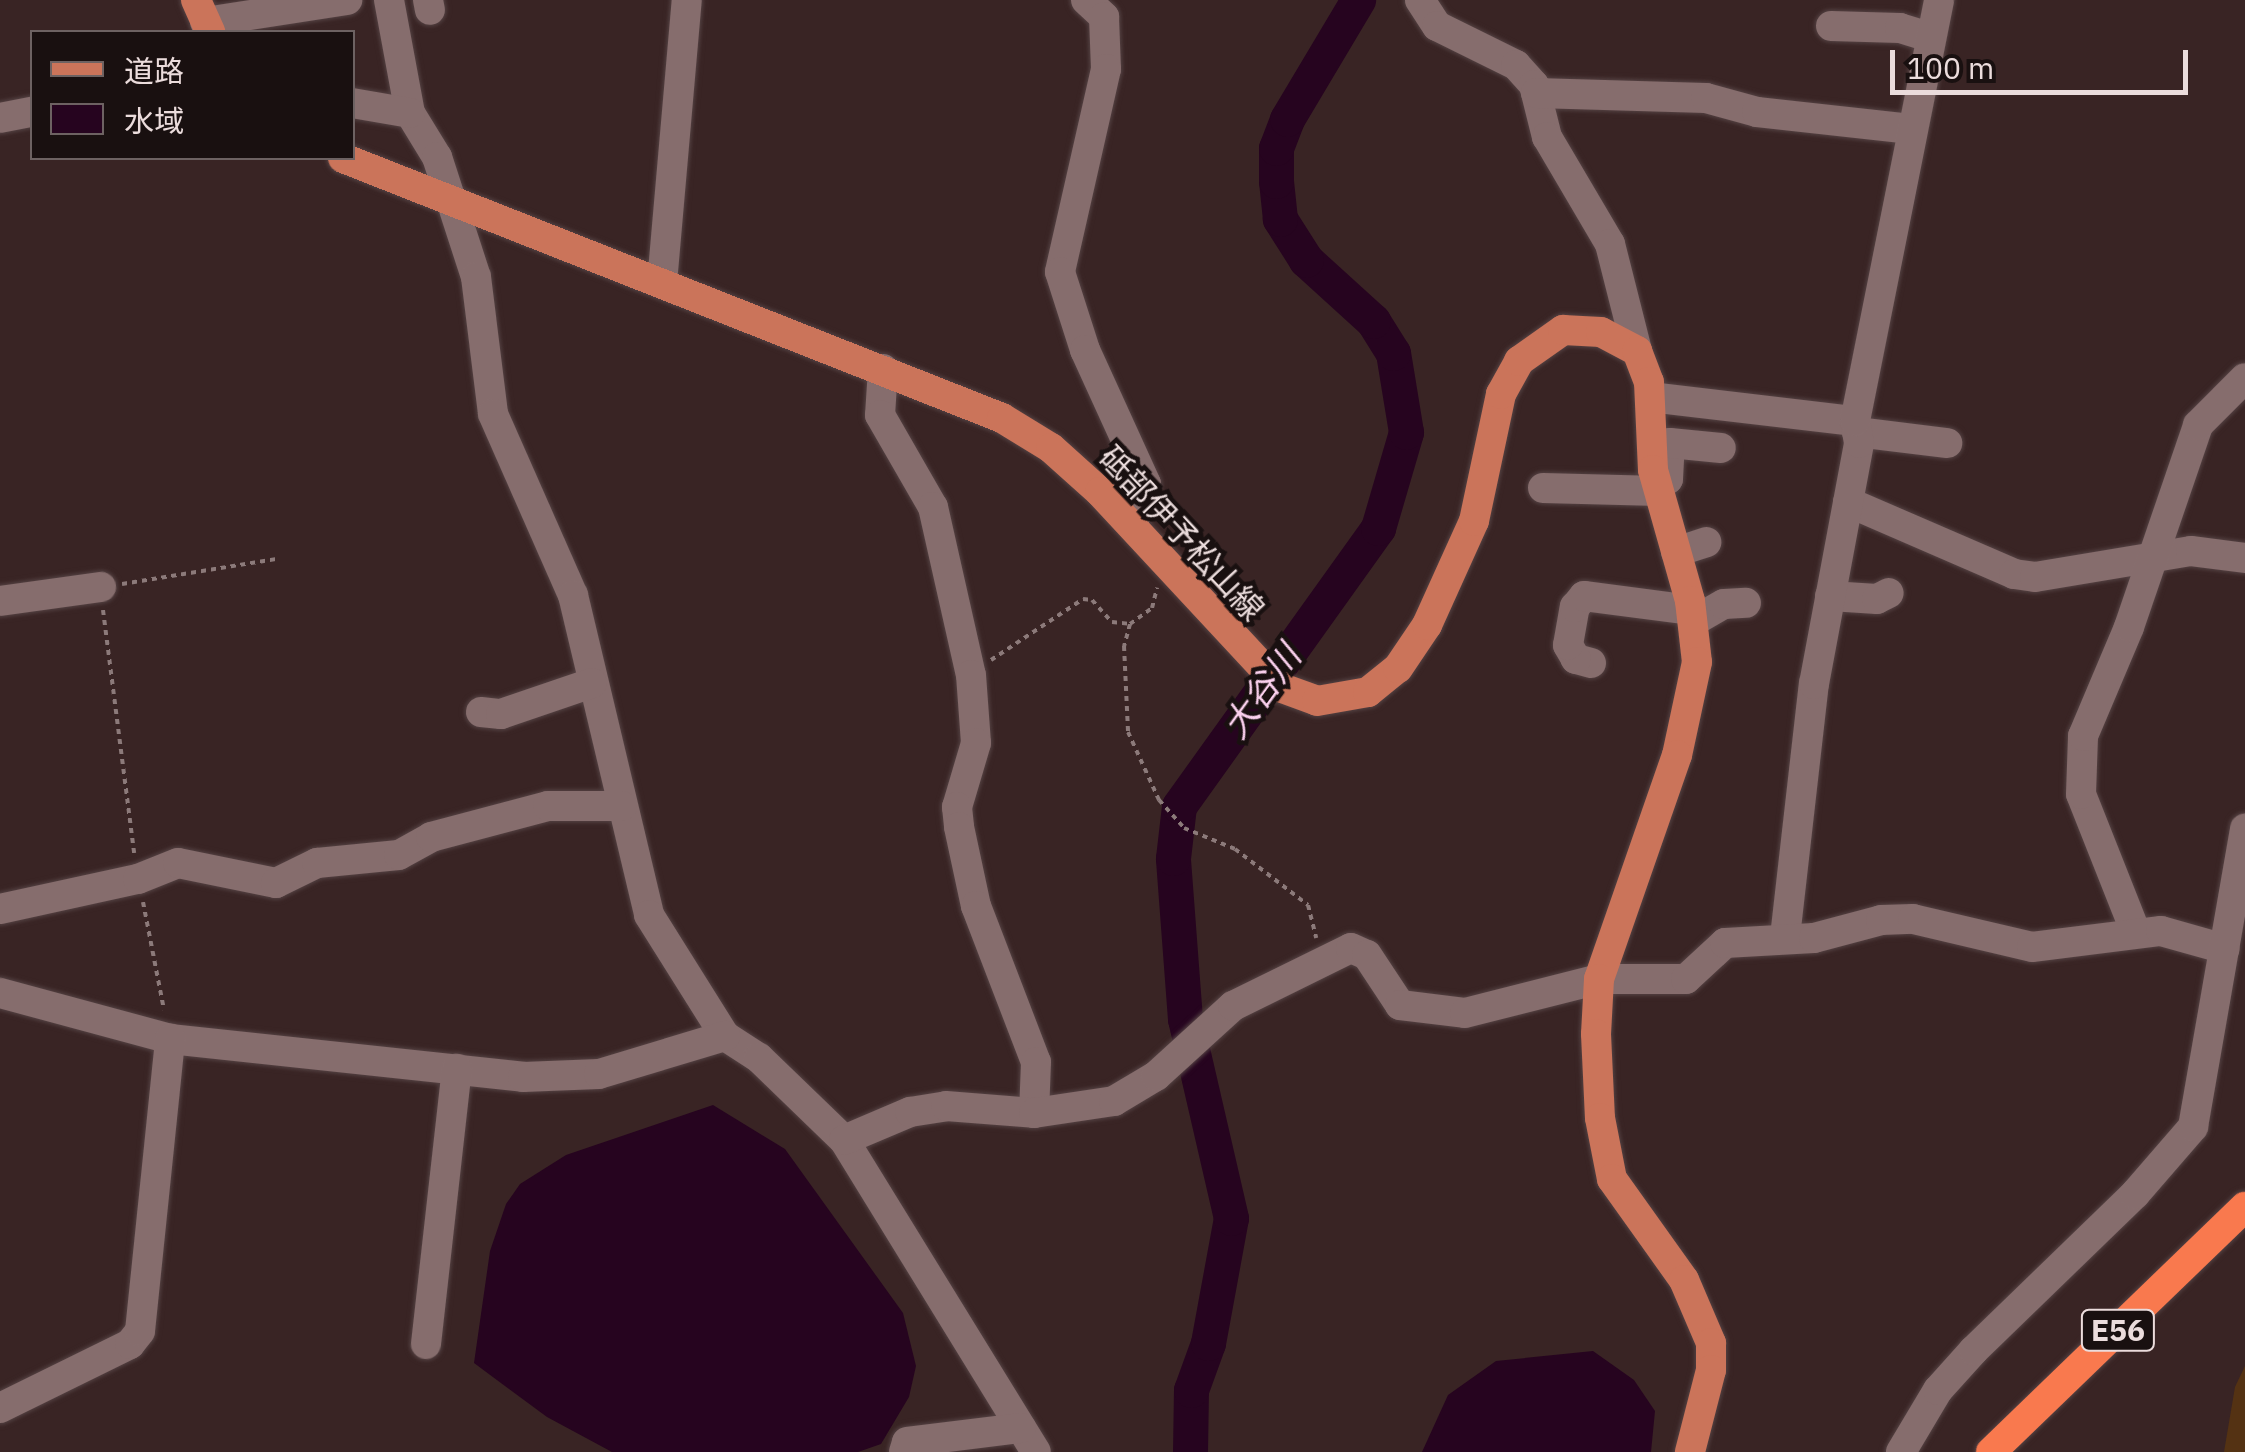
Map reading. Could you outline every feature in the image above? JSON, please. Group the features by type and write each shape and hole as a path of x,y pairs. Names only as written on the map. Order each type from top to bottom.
{"highway":[{"name":"E56","path":"1992,1452 2245,1207"}],"main road":[{"name":"砥部伊予松山線","path":"348,160 972,403 1039,440 1132,526 1282,688 1317,702 1353,699 1398,668 1457,567 1486,480 1501,394 1519,361 1563,330 1601,332 1637,351"},
{"path":"1637,351 1646,365 1657,486 1693,616 1696,662 1677,755 1599,979 1605,1157 1612,1179 1704,1315 1712,1343 1712,1370 1690,1452"}],"street":[{"path":"204,18 348,0"},
{"path":"389,0 410,113 437,156 476,277 493,414 573,595 649,914 724,1036 785,1080 844,1140 1028,1440"},
{"path":"662,284 687,0"},
{"path":"1086,0 1104,17 1106,69 1060,272 1085,350 1146,484 1132,526"},
{"path":"1420,0 1437,26 1516,65 1536,93 1548,137 1610,244 1637,351"},
{"path":"1785,937 1856,426 1939,0"},
{"path":"1832,26 1900,28 1930,36"},
{"path":"1536,93 1706,98 1757,112 1911,129"},
{"path":"355,104 410,113"},
{"path":"0,118 30,112"},
{"path":"883,369 880,415 932,507 971,674 976,743 957,807 959,827 976,906 1036,1062 1034,1112"},
{"path":"2136,934 2089,823 2078,766 2198,426 2245,378"},
{"path":"1650,396 1946,443"},
{"path":"1542,488 1657,486 1668,478 1670,443 1721,448"},
{"path":"1848,502 2014,574 2036,578 2191,551 2245,558"},
{"path":"1676,552 1706,542"},
{"path":"0,601 100,587"},
{"path":"1830,596 1877,599 1889,593"},
{"path":"1592,664 1576,658 1568,646 1575,607 1584,596 1693,616 1724,604 1746,603"},
{"path":"480,712 501,714 563,687 592,683"},
{"path":"0,909 138,879 178,864 276,883 317,863 398,855 431,837 548,806 622,806"},
{"path":"1901,1452 1950,1377 2135,1194 2193,1127 2245,828"},
{"path":"844,1140 910,1112 946,1106 1034,1112 1114,1101 1233,1006 1314,965 1358,948 1400,1005 1421,1012 1465,1013 1599,979 1686,980 1725,943 1814,938 1912,919 2032,947 2136,934 2180,934 2226,949"},
{"path":"0,993 170,1039 523,1077 599,1074 724,1036"},
{"path":"0,1408 130,1344 140,1331 170,1039"},
{"path":"426,1344 457,1069"},
{"path":"904,1452 907,1442 1028,1440"}],"path":[{"path":"170,1039 138,879 100,587 277,559"},
{"path":"1166,563 1152,608 1130,624 1124,646 1128,732 1159,800 1184,828 1235,848 1308,905 1318,933 1314,965"},
{"path":"971,674 1083,599 1112,622 1130,624"}],"shaded area":[{"path":"2245,1366 2245,1452 2224,1452 2235,1387"}],"water":[{"path":"713,1105 785,1149 903,1313 916,1366 909,1397 881,1444 858,1452 612,1452 547,1417 474,1363 490,1251 506,1204 520,1184 566,1155"},
{"path":"1593,1351 1634,1380 1655,1411 1651,1452 1422,1452 1448,1395 1496,1361"}],"waterway":[{"name":"大谷川","path":"1190,1452 1191,1390 1208,1343 1231,1218 1185,1019 1173,858 1179,806 1378,528 1406,432 1393,353 1373,321 1306,260 1280,219 1276,148 1287,119 1358,0"}]}
